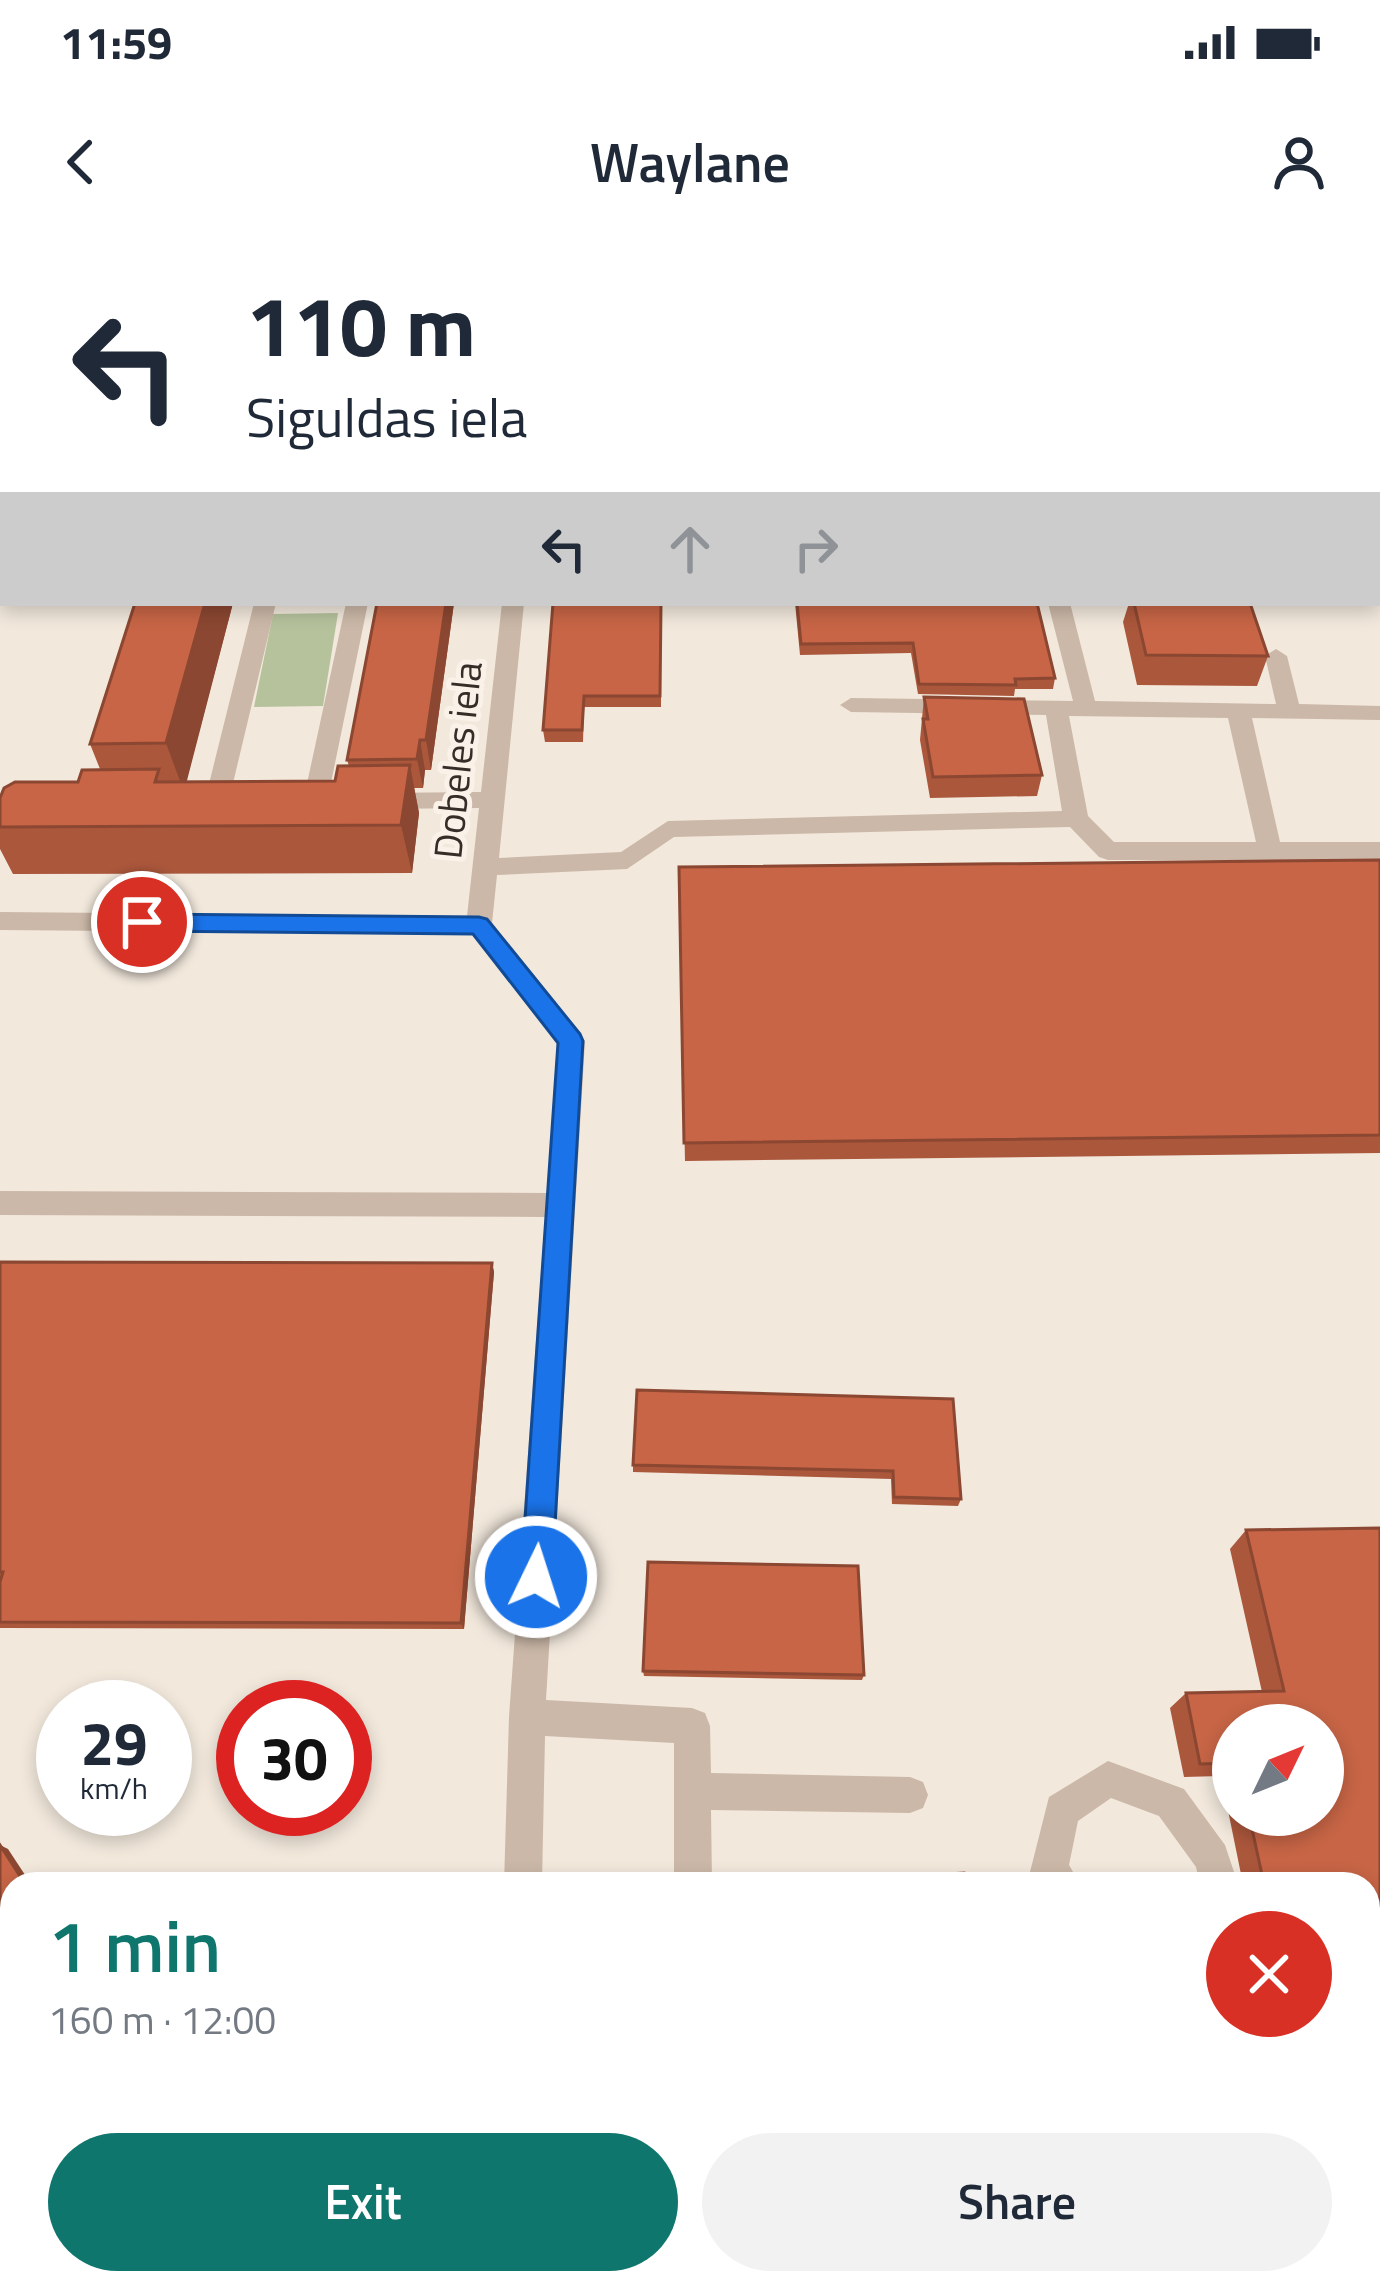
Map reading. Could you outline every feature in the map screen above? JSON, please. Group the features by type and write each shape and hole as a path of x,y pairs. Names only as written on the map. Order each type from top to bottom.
{"street":[{"path":"215,804 264,606"},
{"path":"357,606 326,801 492,800"},
{"name":"Dobeles iela","path":"479,925 512,606"},
{"path":"1060,606 1086,709"},
{"path":"1276,656 1290,714"},
{"path":"851,706 1380,713"},
{"path":"1055,708 1076,819 1108,851 1380,850"},
{"path":"1239,714 1270,851"},
{"path":"485,867 627,860 668,829 1076,819"},
{"path":"0,921 479,925 571,1041 527,1717 523,1872"},
{"path":"0,1203 560,1205"},
{"path":"527,1717 692,1726 693,1872"},
{"path":"1049,1872 1061,1810 1108,1779 1171,1802 1212,1858 1216,1872"},
{"path":"693,1791 910,1795"}],"green space":[{"path":"338,613 323,706 254,707 273,614"}],"building":[{"path":"134,606 204,606 166,743 90,744"},
{"path":"376,606 446,606 426,740 420,740 417,759 347,760"},
{"path":"553,606 661,606 660,696 584,696 582,730 543,730"},
{"path":"797,606 1038,606 1055,678 1015,679 1016,685 919,684 913,643 801,644"},
{"path":"1135,606 1251,606 1268,656 1146,655"},
{"path":"924,697 1024,699 1042,775 933,777"},
{"path":"410,765 401,825 0,827 4,788 15,782 78,782 82,770 159,769 155,782 335,781 338,766"},
{"path":"1380,860 1380,1135 684,1143 679,867"},
{"path":"0,1262 492,1263 461,1623 0,1622"},
{"path":"637,1390 953,1399 961,1499 894,1497 893,1471 633,1465"},
{"path":"1380,1528 1380,1872 1261,1872 1254,1836 1344,1836 1344,1704 1212,1704 1212,1764 1200,1764 1186,1693 1284,1691 1246,1530"},
{"path":"648,1562 858,1566 864,1675 643,1671"},
{"path":"0,1845 17,1872 0,1872"}],"route":[{"path":"142,922 479,925 571,1041 536,1577"}]}
